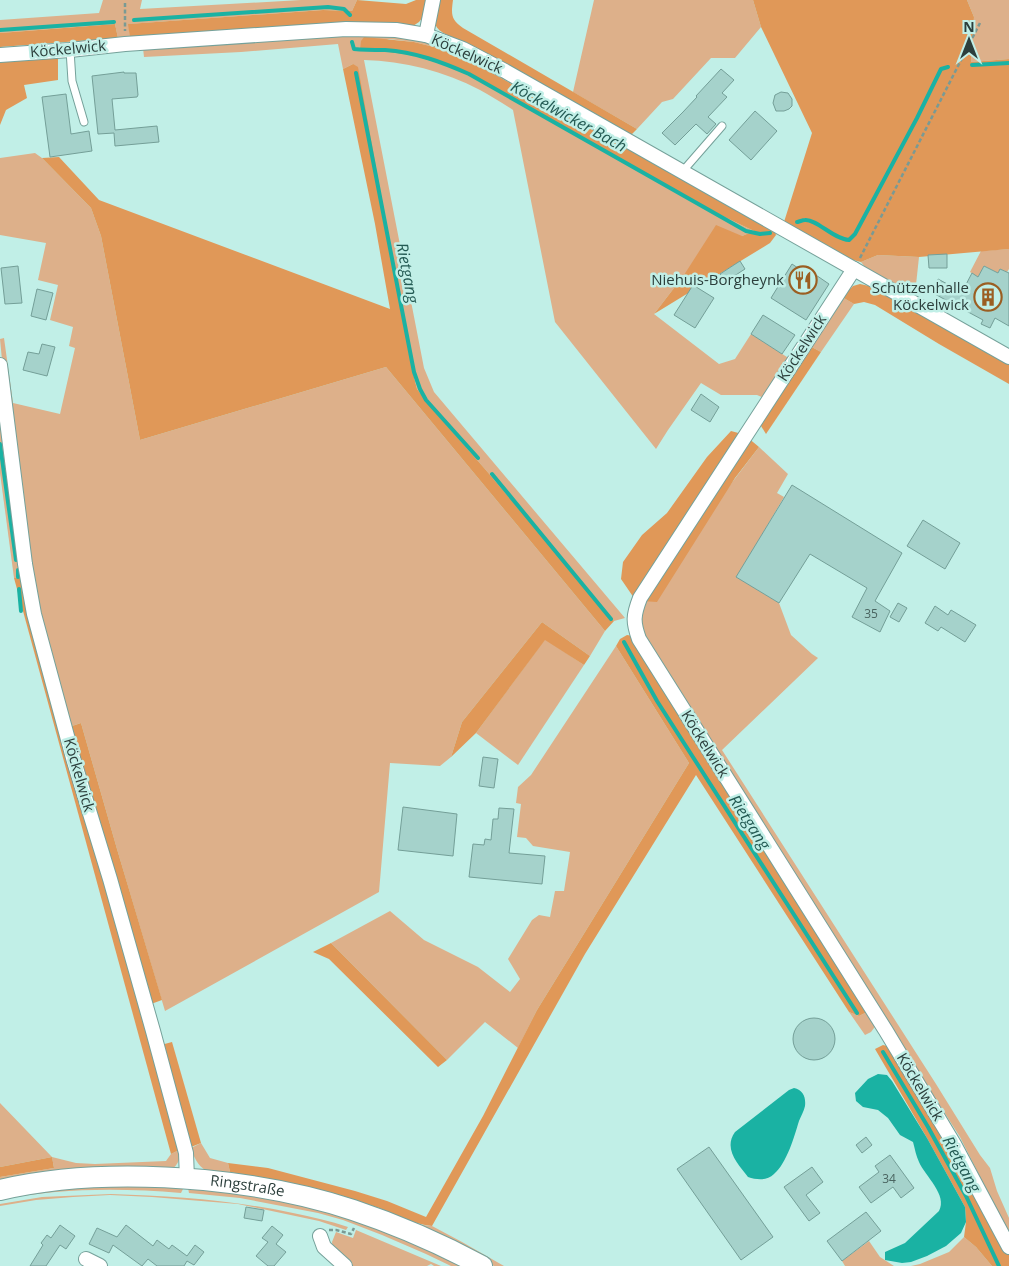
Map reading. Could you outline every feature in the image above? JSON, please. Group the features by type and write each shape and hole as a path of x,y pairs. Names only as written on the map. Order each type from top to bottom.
{"main road":[{"name":"Ringstraße","path":"0,1190 58,1180 104,1177 153,1176 237,1183 310,1197 388,1222 429,1239 482,1266"}],"street":[{"path":"426,35 433,0"},
{"name":"Köckelwick","path":"0,55 125,44 346,29 396,30 426,35 463,49 505,71 1009,357"},
{"name":"Köckelwick","path":"854,269 640,598 634,625 638,639 886,1031 954,1144 1009,1247"},
{"name":"Köckelwick","path":"0,365 25,564 34,614 73,758 154,1031 184,1144 187,1179"},
{"path":"320,1236 324,1247 345,1266"},
{"path":"86,1259 100,1266"}],"lane":[{"path":"70,50 72,81 84,122"},
{"path":"682,172 722,126"}],"path":[{"path":"125,3 125,44"},
{"path":"854,269 980,23"},
{"path":"320,1236 328,1230 351,1234 355,1227"}],"shaded area":[{"path":"103,0 142,0 140,9 301,0 357,0 352,11 323,10 129,24 130,38 118,38 115,24 0,33 0,20 99,13"},
{"path":"357,0 406,4 416,0 429,0 426,13 413,26 348,23 130,38 128,24 323,10 352,11"},
{"path":"436,0 453,0 453,16 456,22 463,28 637,129 631,135 439,30 434,16"},
{"path":"594,0 753,0 761,27 735,58 711,58 673,99 662,102 637,129 573,92"},
{"path":"753,0 967,0 974,17 971,62 1009,59 1009,249 919,257 878,255 861,262 849,259 784,222 812,133 761,27"},
{"path":"967,0 1009,0 1009,59 971,62 974,17"},
{"path":"115,24 118,38 0,47 0,33"},
{"path":"382,33 426,41 467,56 779,231 776,235 774,231 467,59 434,47 389,39 360,50 414,56 453,68 518,101 710,210 754,231 742,236 684,275 654,314 719,364 735,359 751,334 790,359 764,398 757,395 721,395 701,383 656,449 555,322 513,110 480,90 438,72 394,62 364,60 424,368 434,392 625,618 614,621 417,389 353,64 343,69 338,44 144,57 143,48"},
{"path":"364,37 414,42 467,59 774,231 776,235 770,243 654,314 684,275 716,225 742,236 754,231 710,210 518,101 453,68 414,56 360,50 361,41"},
{"path":"58,53 58,80 24,85 27,98 6,110 0,125 0,58"},
{"path":"353,64 358,67 417,389 614,621 605,631 386,367 140,440 101,236 91,208 42,158 59,157 99,200 390,309 375,224 343,69"},
{"path":"35,153 91,208 101,236 140,440 386,367 605,631 590,656 542,622 462,722 451,757 440,766 390,763 379,892 165,1011 81,723 69,727 36,607 6,402 0,339 4,338 13,403 60,414 75,348 69,346 73,327 50,320 58,285 38,280 46,243 0,235 0,158"},
{"path":"1009,249 1009,269 1007,272 1000,269 998,273 984,266 978,277 970,272 981,251"},
{"path":"878,255 919,257 915,294 913,297 869,272 861,262"},
{"path":"860,284 869,286 897,301 1009,364 1009,384 875,305 864,302 854,304 842,297 853,286"},
{"path":"842,297 854,304 821,352 808,345"},
{"path":"808,345 821,352 766,434 761,426 761,419"},
{"path":"0,408 23,578 14,578 0,473"},
{"path":"731,431 742,434 634,598 621,579 623,562 642,535 667,513 707,457"},
{"path":"747,437 759,447 735,478 657,602 642,601"},
{"path":"759,447 788,474 777,493 784,497 737,577 779,603 791,635 818,658 722,750 990,1168 997,1191 1009,1218 1009,1235 960,1137 647,647 638,615 642,601"},
{"path":"14,578 23,578 181,1149 171,1154"},
{"path":"542,622 590,656 584,665 545,640 476,733 451,757 462,722"},
{"path":"627,635 633,636 871,1010 859,1016 849,1012 696,775 585,954 432,1226 416,1223 378,1208 336,1195 230,1172 228,1163 268,1168 355,1191 387,1201 426,1217 483,1116 537,1010 689,763 616,646 620,639"},
{"path":"545,639 584,665 518,765 476,733"},
{"path":"616,646 689,763 537,1010 518,1048 485,1022 447,1060 331,943 390,911 424,940 478,967 510,992 520,979 508,959 532,920 539,915 550,917 555,891 564,891 570,852 533,846 526,838 517,837 521,804 516,803 518,787 531,775"},
{"path":"81,723 162,1000 151,1004 69,727"},
{"path":"331,943 447,1060 438,1067 329,959 313,952"},
{"path":"871,1010 877,1024 871,1032 865,1035 849,1012 859,1016"},
{"path":"172,1042 201,1143 191,1147 161,1045"},
{"path":"883,1045 891,1047 1009,1253 1009,1266 992,1266 976,1247 964,1237 965,1207 875,1049"},
{"path":"878,1074 887,1075 892,1081 927,1138 965,1207 966,1222 961,1233 946,1246 911,1262 902,1263 885,1260 885,1252 905,1243 939,1211 941,1199 919,1162 913,1142 900,1135 888,1118 878,1110 863,1107 856,1101 855,1093 868,1079"},
{"path":"794,1088 800,1090 803,1094 805,1106 783,1163 768,1178 755,1179 748,1177 733,1156 731,1150 732,1138 735,1132"},
{"path":"0,1103 52,1157 0,1167"},
{"path":"201,1143 210,1158 228,1163 230,1172 273,1180 371,1205 422,1225 432,1226 504,1266 494,1266 454,1243 211,1174 198,1163 191,1148"},
{"path":"181,1149 179,1161 171,1170 0,1183 0,1177 54,1168 52,1157 76,1163 95,1164 166,1161 171,1154"},
{"path":"52,1157 54,1168 0,1177 0,1167"},
{"path":"80,1184 184,1187 181,1193 90,1190 45,1193 0,1200 0,1197"},
{"path":"188,1188 256,1193 343,1213 470,1266 451,1266 382,1235 343,1220 318,1213 240,1198 189,1193"},
{"path":"111,1194 180,1197 248,1205 307,1216 348,1227 346,1230 319,1221 238,1204 152,1197 110,1195 73,1197 36,1200 0,1206 0,1204 42,1197"},
{"path":"356,1230 441,1266 431,1264 427,1266 352,1266 333,1249 332,1242 336,1232 353,1238"},
{"path":"964,1237 976,1247 992,1266 911,1266 949,1252"},
{"path":"869,1241 880,1257 894,1266 845,1266 842,1261"}],"building":[{"path":"721,69 734,80 722,93 727,97 708,117 716,124 707,134 696,124 675,145 662,133"},
{"path":"124,72 136,73 138,95 137,97 112,99 115,130 157,126 159,142 115,146 114,133 98,134 92,76"},
{"path":"781,92 788,93 792,99 792,106 784,111 776,111 773,103 775,95"},
{"path":"66,94 71,134 89,131 92,151 50,157 42,97"},
{"path":"755,111 777,131 751,160 729,140"},
{"path":"947,254 947,268 929,268 928,255"},
{"path":"740,261 745,269 725,282 720,274"},
{"path":"792,264 807,274 810,271 829,284 806,320 771,298"},
{"path":"18,266 22,303 5,304 1,268"},
{"name":"Schützenhalle Köckelwick","path":"984,266 998,273 1000,269 1009,273 1009,326 995,318 990,328 981,324 983,320 931,292 938,279 962,292 972,273 978,277"},
{"path":"693,285 714,298 695,328 674,315"},
{"path":"37,289 53,293 46,320 31,316"},
{"path":"763,315 795,335 782,354 751,334"},
{"path":"42,344 55,347 47,376 23,370 28,352 39,354"},
{"path":"701,394 719,407 710,422 691,410"},
{"path":"792,485 902,553 875,601 890,611 880,632 852,617 867,588 810,554 779,603 736,577"},
{"path":"923,520 960,543 945,569 907,546"},
{"path":"898,603 907,608 899,622 890,617"},
{"path":"935,606 948,615 951,610 976,625 965,642 941,627 938,631 925,623"},
{"path":"483,757 498,759 494,788 479,786"},
{"path":"403,807 457,814 453,856 398,850"},
{"path":"499,808 514,809 509,853 545,856 542,884 469,877 473,844 484,845 485,839 491,840 493,819 498,819"},
{"path":"810,1018 818,1018 829,1024 835,1039 829,1054 818,1060 810,1060 799,1054 793,1043 793,1035 799,1024"},
{"path":"866,1137 872,1145 862,1153 856,1145"},
{"path":"709,1147 773,1237 741,1260 677,1169"},
{"path":"890,1155 914,1188 901,1198 893,1187 871,1203 859,1187 879,1172 875,1166"},
{"path":"812,1167 823,1182 806,1195 820,1213 809,1221 784,1187"},
{"path":"246,1207 264,1210 262,1221 244,1218"},
{"path":"866,1212 881,1231 842,1261 827,1241"},
{"path":"60,1225 75,1236 66,1249 60,1245 46,1266 30,1266 43,1245 41,1243 47,1235 51,1238"},
{"path":"126,1225 153,1246 157,1240 169,1249 172,1245 187,1256 195,1245 204,1252 194,1265 187,1261 184,1266 157,1266 148,1259 142,1266 113,1245 109,1253 89,1244 97,1228 117,1237"},
{"path":"272,1226 283,1235 276,1244 286,1252 274,1266 268,1266 256,1256 268,1242 262,1238"}],"waterway":[{"name":"Köckelwicker Bach","path":"134,20 328,7 344,9 350,15"},
{"name":"Köckelwicker Bach","path":"0,30 114,22"},
{"name":"Köckelwicker Bach","path":"352,42 354,49 385,50 418,55 469,74 746,231 760,234 770,233"},
{"name":"Köckelwicker Bach","path":"972,65 1009,63"},
{"name":"Köckelwicker Bach","path":"797,222 810,221 843,239 849,240 855,234 941,69 948,67"},
{"name":"Rietgang","path":"356,73 414,372 426,400 478,458"},
{"path":"0,444 16,560"},
{"name":"Rietgang","path":"492,474 611,619"},
{"path":"18,570 18,577"},
{"path":"19,589 21,611"},
{"name":"Rietgang","path":"624,642 657,701 857,1013"},
{"name":"Rietgang","path":"883,1052 928,1127 966,1196 999,1266"}],"place":[{"name":"Niehuis-Borgheynk","path":"803,280"},
{"name":"Schützenhalle Köckelwick","path":"988,297"}]}
